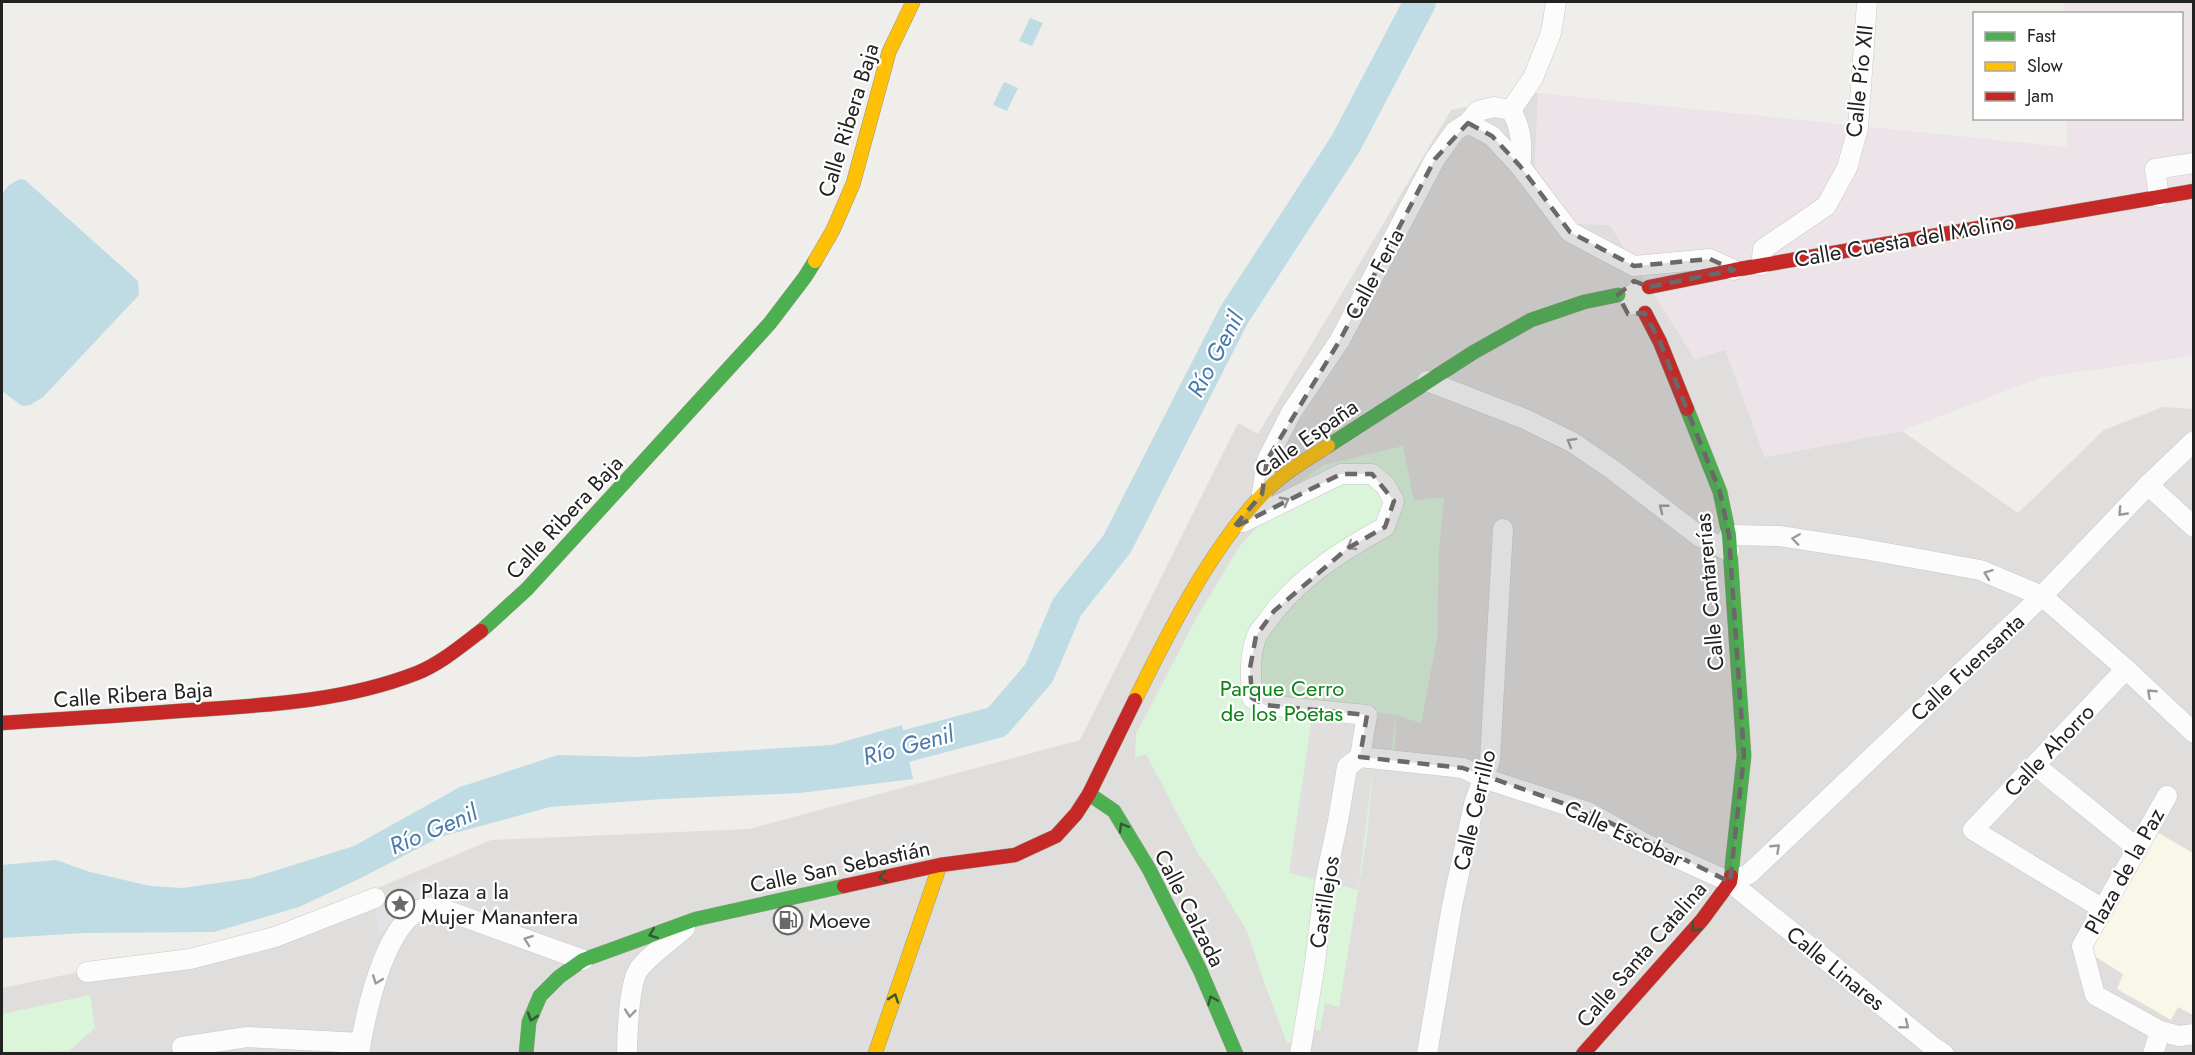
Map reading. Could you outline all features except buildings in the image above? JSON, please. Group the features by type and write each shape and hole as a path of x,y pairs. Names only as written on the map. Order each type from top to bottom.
{"street":[{"name":"Calle Ribera Baja","path":"2,723 276,705 330,698 381,686 418,672 454,651 492,622 527,589 762,332 805,277 833,230 853,184 889,52 913,2"},
{"path":"1520,166 1522,148 1516,118 1512,110 1533,78 1551,33 1556,2"},
{"name":"Calle Pío XII","path":"1761,265 1763,249 1826,206 1847,168 1858,128 1867,2"},
{"name":"Calle Feria","path":"1262,494 1267,460 1291,413 1340,340 1435,159 1455,131 1468,123 1478,111 1494,107 1512,110"},
{"path":"1468,123 1492,136 1520,166 1570,232 1634,266 1710,259 1734,270"},
{"path":"2159,197 2155,169 2193,163"},
{"name":"Calle Cuesta del Molino","path":"1643,297 1734,270 2193,191"},
{"name":"Calle España","path":"1089,794 1187,602 1233,528 1262,494 1289,471 1427,381 1531,320 1584,302 1619,301 1620,290 1643,297"},
{"name":"Calle Cantarerías","path":"1643,297 1720,492 1729,543 1744,756 1730,882"},
{"path":"1427,381 1525,419 1572,442 1613,470 1699,536 1729,543 1779,536 1864,549 1980,570 2042,596 2126,669 2193,734"},
{"name":"Calle Fuensanta","path":"1730,882 1749,874 2042,596 2193,441"},
{"path":"1233,528 1341,474 1372,474 1385,485 1394,501 1385,527 1348,548 1304,581 1274,611 1256,636 1250,668 1252,698 1264,705 1367,716 1360,758"},
{"path":"2148,485 2193,527"},
{"name":"Calle Cerrillo","path":"1427,1053 1452,906 1474,804 1490,760 1503,529"},
{"name":"Calle Ahorro","path":"2103,909 1973,830 2126,669"},
{"name":"Calle Escobar","path":"1360,758 1463,768 1483,778 1588,812 1644,843 1730,882"},
{"name":"Castillejos","path":"1300,1053 1314,970 1324,882 1347,767 1360,758"},
{"path":"2035,765 2137,848"},
{"name":"Calle San Sebastián","path":"526,1053 529,1022 540,996 559,977 583,960 696,919 940,865 1015,855 1056,836 1089,794"},
{"name":"Calle Calzada","path":"1089,794 1114,811 1149,869 1200,970 1236,1053"},
{"name":"Plaza de la Paz","path":"2160,1031 2095,995 2082,946 2167,796"},
{"path":"876,1053 940,865"},
{"name":"Calle Linares","path":"1730,882 1935,1051"},
{"name":"Calle Santa Catalina","path":"1583,1053 1702,920 1730,882"},
{"path":"87,972 190,959 243,946 275,937 375,898"},
{"path":"182,1047 247,1037 360,1048 371,993 388,949 401,927 420,909 437,907 583,960"},
{"path":"627,1053 632,988 638,970 696,919"},
{"path":"2153,1053 2160,1031 2179,1036 2193,1034"}],"highlighted area":[{"path":"1468,123 1492,136 1520,166 1570,232 1634,266 1710,259 1734,270 1649,287 1634,281 1618,295 1628,314 1645,313 1660,342 1720,492 1729,535 1744,756 1730,882 1588,812 1463,768 1360,757 1367,715 1265,705 1252,698 1250,668 1256,636 1274,611 1348,548 1385,527 1394,501 1372,474 1341,474 1233,528 1262,494 1267,460 1340,340 1435,159"}],"shaded area":[{"path":"2063,2 2193,2 2193,356 2042,377 1902,431 1765,457 1725,350 1695,359 1610,225 1576,224 1535,167 1538,93 2067,147 2067,120 2183,120 2183,12 2064,12"},
{"path":"1538,93 1535,167 1610,225 1695,359 1725,349 1765,457 1902,431 2018,513 2104,430 2163,407 2193,409 2193,1053 2,1054 2,988 276,931 491,840 749,829 1080,740 1238,423 1258,434 1451,110"},
{"path":"1314,703 1396,715 1390,761 1373,768 1358,890 1289,873"},
{"path":"2155,831 2193,853 2193,1015 2178,1007 2171,1020 2117,989 2123,974 2086,951"},
{"name":"Plaza a la Mujer Manantera","path":"428,877 431,900 401,927 378,934 375,898"}],"green space":[{"name":"Parque Cerro de los Poetas","path":"1403,446 1414,501 1444,497 1439,551 1437,640 1421,723 1396,715 1395,771 1373,768 1367,836 1339,1007 1325,1003 1320,1031 1309,1028 1294,1042 1287,1043 1247,931 1200,857 1146,754 1135,758 1136,734 1197,617 1239,547 1294,486 1324,465"},
{"path":"90,995 95,1028 69,1051 2,1053 2,1014"}],"water":[{"path":"1030,18 1043,23 1032,46 1019,41"},
{"path":"1004,82 1018,88 1007,111 993,105"},
{"path":"20,179 25,180 138,281 139,295 43,397 30,405 22,406 2,391 2,194 9,185"},
{"path":"902,725 913,779 800,793 550,807 440,837 299,907 214,932 85,933 2,938 2,865 56,860 90,872 150,886 183,888 252,878 354,846 460,787 558,755 637,757 832,745"}],"waterway":[{"name":"Río Genil","path":"865,757 997,722 1039,673 1067,607 1117,544 1234,315 1346,143 1420,2"}],"traffic: fast":[{"path":"481,631 527,589 770,323 815,261"},
{"path":"1328,446 1474,352 1531,320 1584,302 1618,295"},
{"path":"1687,409 1720,492 1729,535 1744,756 1731,876"},
{"path":"1089,794 1114,811 1149,869 1200,970 1236,1054"},
{"path":"526,1054 529,1022 540,996 559,977 583,960 696,919 844,886"}],"traffic: slow":[{"path":"815,261 833,230 853,184 889,52 913,2"},
{"path":"1135,700 1191,593 1224,541 1276,481 1328,446"},
{"path":"875,1054 940,865"}],"traffic: jam":[{"path":"1649,287 1734,270 2194,191"},
{"path":"1645,313 1660,342 1687,409"},
{"path":"2,723 250,706 335,696 390,682 426,669 481,631"},
{"path":"844,886 940,865 1015,855 1056,836 1076,814 1089,794 1135,700"},
{"path":"1583,1054 1702,920 1730,882 1731,876"}],"place":[{"name":"Plaza a la Mujer Manantera","path":"400,904"},
{"name":"Moeve","path":"788,920"}]}
